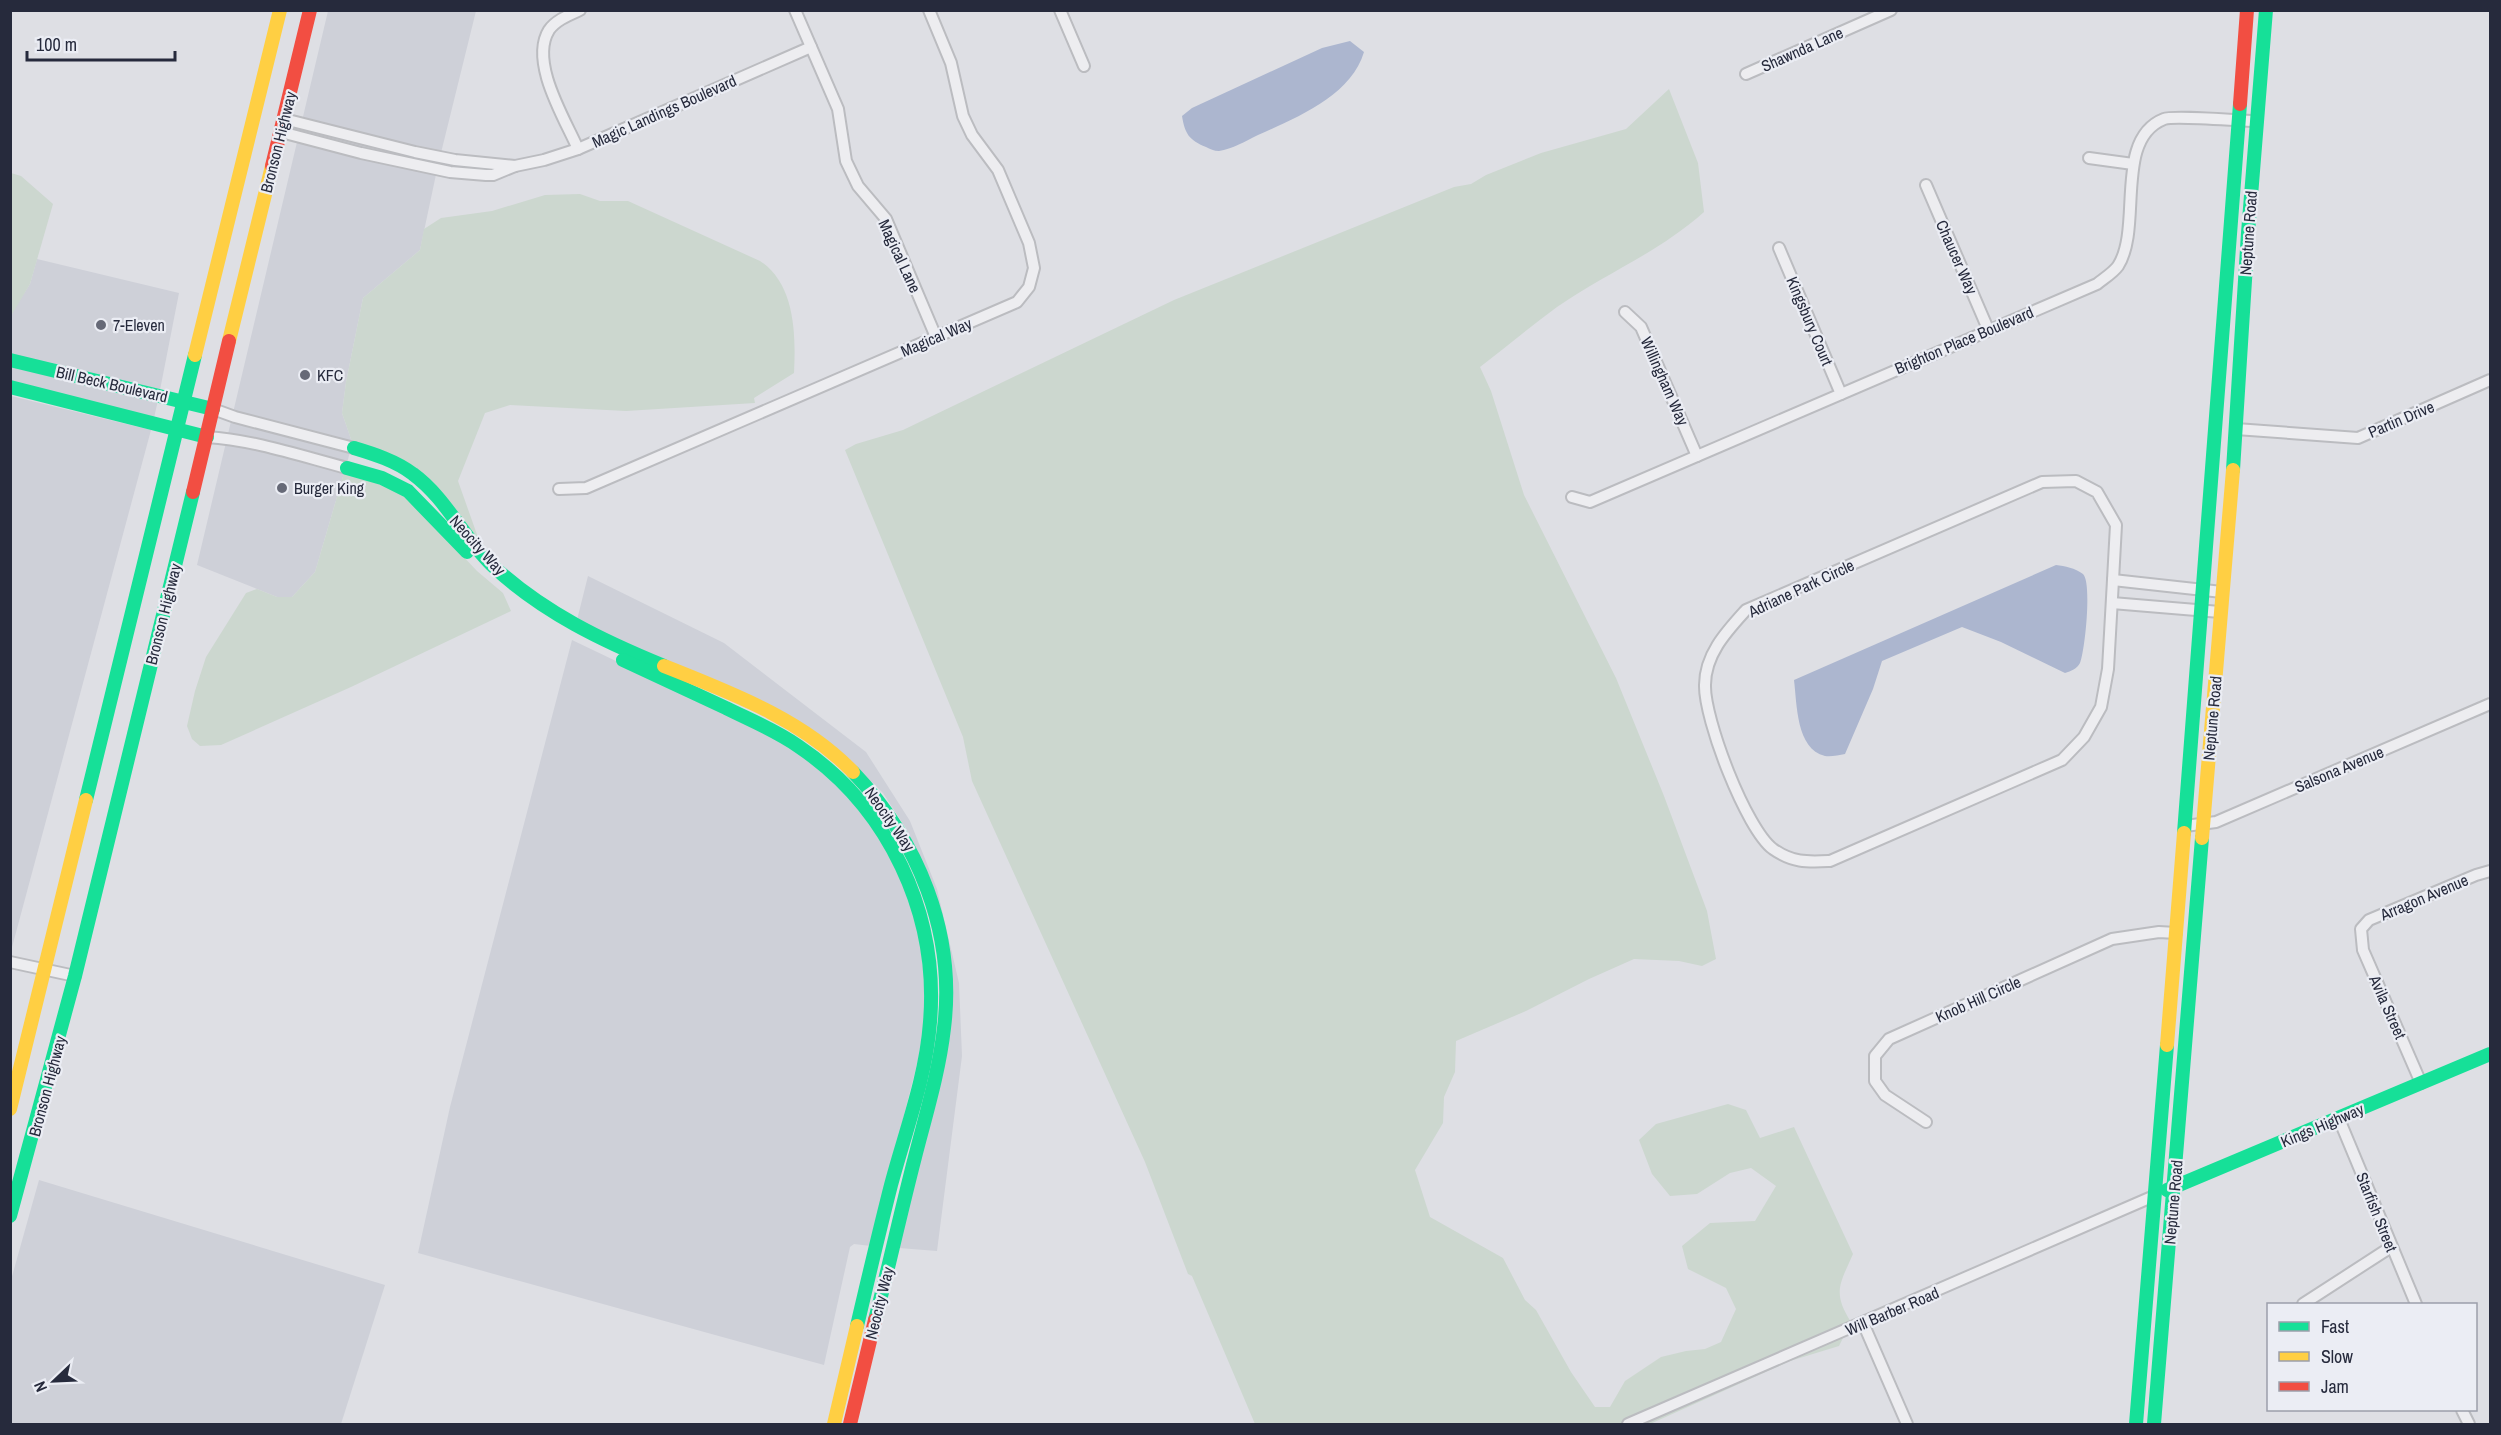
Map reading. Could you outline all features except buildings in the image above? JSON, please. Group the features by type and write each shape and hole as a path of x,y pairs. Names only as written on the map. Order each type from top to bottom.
{"main road":[{"name":"Bronson Highway","path":"10,1109 47,968 280,10"},
{"name":"Bronson Highway","path":"10,1216 75,976 310,10"},
{"name":"Neptune Road","path":"2136,1425 2185,826 2247,10"},
{"name":"Neptune Road","path":"2154,1425 2236,429 2256,121 2266,10"},
{"name":"Bill Beck Boulevard","path":"10,360 213,409"},
{"name":"Bill Beck Boulevard","path":"10,387 207,437"},
{"name":"Neocity Way","path":"354,448 380,456 413,475 442,504 487,559 513,583 563,619 596,637 688,674 779,717 838,757 878,797 917,859 938,921 946,980 946,1008 942,1040 850,1425"},
{"name":"Neocity Way","path":"347,468 382,478 408,491 488,573 533,610 554,623 597,648 776,732 807,751 840,779 872,816 904,867 924,927 931,977 930,1023 924,1061 888,1197 834,1425"},
{"path":"931,977 946,980"},
{"name":"Kings Highway","path":"2154,1196 2490,1054"},
{"path":"888,1197 905,1200"}],"street":[{"path":"578,149 544,71 543,51 548,31 561,19 580,10"},
{"name":"Magical Lane","path":"795,10 838,109 846,161 858,186 886,219 936,337"},
{"name":"Magical Way","path":"559,489 586,488 1017,302 1029,287 1034,268 1029,243 998,170 972,135 963,116 951,63 929,10"},
{"path":"1060,10 1084,66"},
{"name":"Shawnda Lane","path":"1746,74 1891,10"},
{"name":"Magic Landings Boulevard","path":"282,125 361,153 450,172 493,175 514,166 544,160 578,149 811,46"},
{"name":"Brighton Place Boulevard","path":"1572,497 1590,502 2097,284 2117,267 2128,244 2133,164 2144,134 2165,118 2256,121"},
{"path":"2089,158 2133,164"},
{"name":"Chaucer Way","path":"1926,185 1988,329"},
{"name":"Kingsbury Court","path":"1779,248 1841,394"},
{"name":"Willingham Way","path":"1625,312 1641,327 1697,456"},
{"name":"Partin Drive","path":"2236,429 2358,438 2490,380"},
{"path":"213,409 235,417 354,448"},
{"path":"207,437 240,441 347,468"},
{"name":"Adriane Park Circle","path":"2042,482 2076,482 2097,492 2116,525 2113,580 2108,669 2102,707 2084,737 2062,760 1830,861 1800,862 1791,858 1772,848 1750,820 1715,738 1705,685 1718,643 1746,610 2042,482"},
{"path":"2113,580 2222,592"},
{"path":"2112,603 2220,612"},
{"name":"Salsona Avenue","path":"2185,826 2216,822 2490,704"},
{"name":"Arragon Avenue","path":"2361,929 2370,920 2490,871"},
{"name":"Avila Street","path":"2361,929 2363,950 2421,1083"},
{"name":"Knob Hill Circle","path":"1926,1122 1885,1095 1875,1081 1875,1056 1889,1039 2112,939 2159,932 2176,933"},
{"path":"10,962 47,968 75,976"},
{"name":"Starfish Street","path":"2339,1119 2415,1303"},
{"name":"Will Barber Road","path":"1628,1425 2154,1196"},
{"path":"2306,1303 2391,1247"},
{"path":"1863,1323 1907,1425"},
{"path":"2462,1411 2469,1425"}],"shaded area":[{"path":"328,11 476,11 438,165 420,250 363,298 342,413 352,442 350,441 346,451 350,452 347,463 340,471 344,473 315,572 292,597 277,597 197,565"},
{"path":"1669,89 1698,163 1704,212 1669,239 1557,307 1480,367 1491,391 1524,495 1616,678 1664,796 1707,911 1716,959 1702,966 1679,961 1634,959 1526,1011 1456,1041 1455,1072 1444,1097 1443,1123 1415,1170 1430,1217 1503,1258 1525,1300 1536,1310 1571,1372 1595,1407 1610,1407 1625,1381 1661,1357 1705,1349 1721,1342 1736,1309 1726,1288 1688,1269 1682,1246 1710,1223 1755,1221 1776,1186 1751,1168 1730,1173 1697,1194 1670,1196 1652,1174 1639,1140 1656,1124 1728,1104 1746,1110 1760,1138 1794,1127 1853,1254 1840,1288 1841,1303 1851,1322 1839,1346 1790,1361 1650,1424 1255,1424 1192,1276 1188,1274 1145,1162 972,781 963,737 845,450 856,444 903,430 1174,300 1454,187 1471,184 1486,175 1541,153 1626,129"},
{"path":"11,173 21,176 53,204 30,284 11,316"},
{"path":"580,194 600,201 628,201 760,261 772,271 787,296 791,311 794,373 754,398 755,403 626,411 510,405 485,413 458,481 480,543 447,500 352,442 342,413 363,298 420,250 424,229 441,218 492,211 545,195"},
{"path":"37,259 179,293 160,390 11,355 10,316 30,284"},
{"path":"10,366 158,400 154,418 11,382"},
{"path":"11,396 151,430 11,951"},
{"path":"344,473 379,483 405,495 477,571 503,593 511,611 351,687 221,745 200,746 192,739 187,726 206,657 246,593 257,589 277,597 292,597 315,572"},
{"path":"588,576 724,643 866,752 910,821 937,889 959,983 962,1056 937,1251 899,1248 952,1009 907,830 883,793 842,753 577,620"},
{"path":"572,640 754,727 803,755 836,782 867,819 899,869 918,928 925,982 924,1023 918,1060 871,1246 854,1244 850,1247 824,1365 418,1253 450,1107"},
{"path":"39,1180 385,1285 341,1424 11,1424 11,1280"}],"water":[{"path":"1350,41 1364,52 1357,68 1335,93 1305,113 1219,151 1196,142 1186,132 1182,116 1192,108 1322,48"},
{"path":"2056,565 2077,570 2086,580 2086,632 2080,663 2072,671 2065,673 2001,642 1962,627 1882,661 1873,689 1845,754 1825,756 1815,752 1808,745 1797,713 1794,680"}],"traffic: fast":[{"path":"2233,470 2248,233 2266,10"},
{"path":"2184,833 2240,104"},
{"path":"86,800 195,355"},
{"path":"10,360 213,409"},
{"path":"10,387 207,437"},
{"path":"354,448 399,465 425,484 483,556 533,598 597,636 664,666"},
{"path":"347,468 382,478 408,491 467,552"},
{"path":"10,1216 75,976 193,492"},
{"path":"623,660 771,730 798,746 830,771 858,800 882,832 902,866 916,903 926,942 931,982 928,1043 920,1084 891,1185 857,1326"},
{"path":"853,772 896,827 914,858 938,923 944,957 946,993 944,1028 936,1077 875,1320"},
{"path":"2154,1424 2202,838"},
{"path":"2136,1424 2167,1045"},
{"path":"2167,1190 2490,1054"}],"traffic: slow":[{"path":"195,355 280,10"},
{"path":"229,341 272,166"},
{"path":"2202,838 2233,470"},
{"path":"664,666 740,697 788,722 833,753 853,772"},
{"path":"10,1109 86,800"},
{"path":"2167,1045 2184,833"},
{"path":"834,1424 857,1326"}],"traffic: jam":[{"path":"272,166 310,10"},
{"path":"2240,104 2247,10"},
{"path":"193,492 229,341"},
{"path":"850,1424 875,1320"}],"place":[{"name":"7-Eleven","path":"101,325"},
{"name":"KFC","path":"305,375"},
{"name":"Burger King","path":"282,488"}]}
